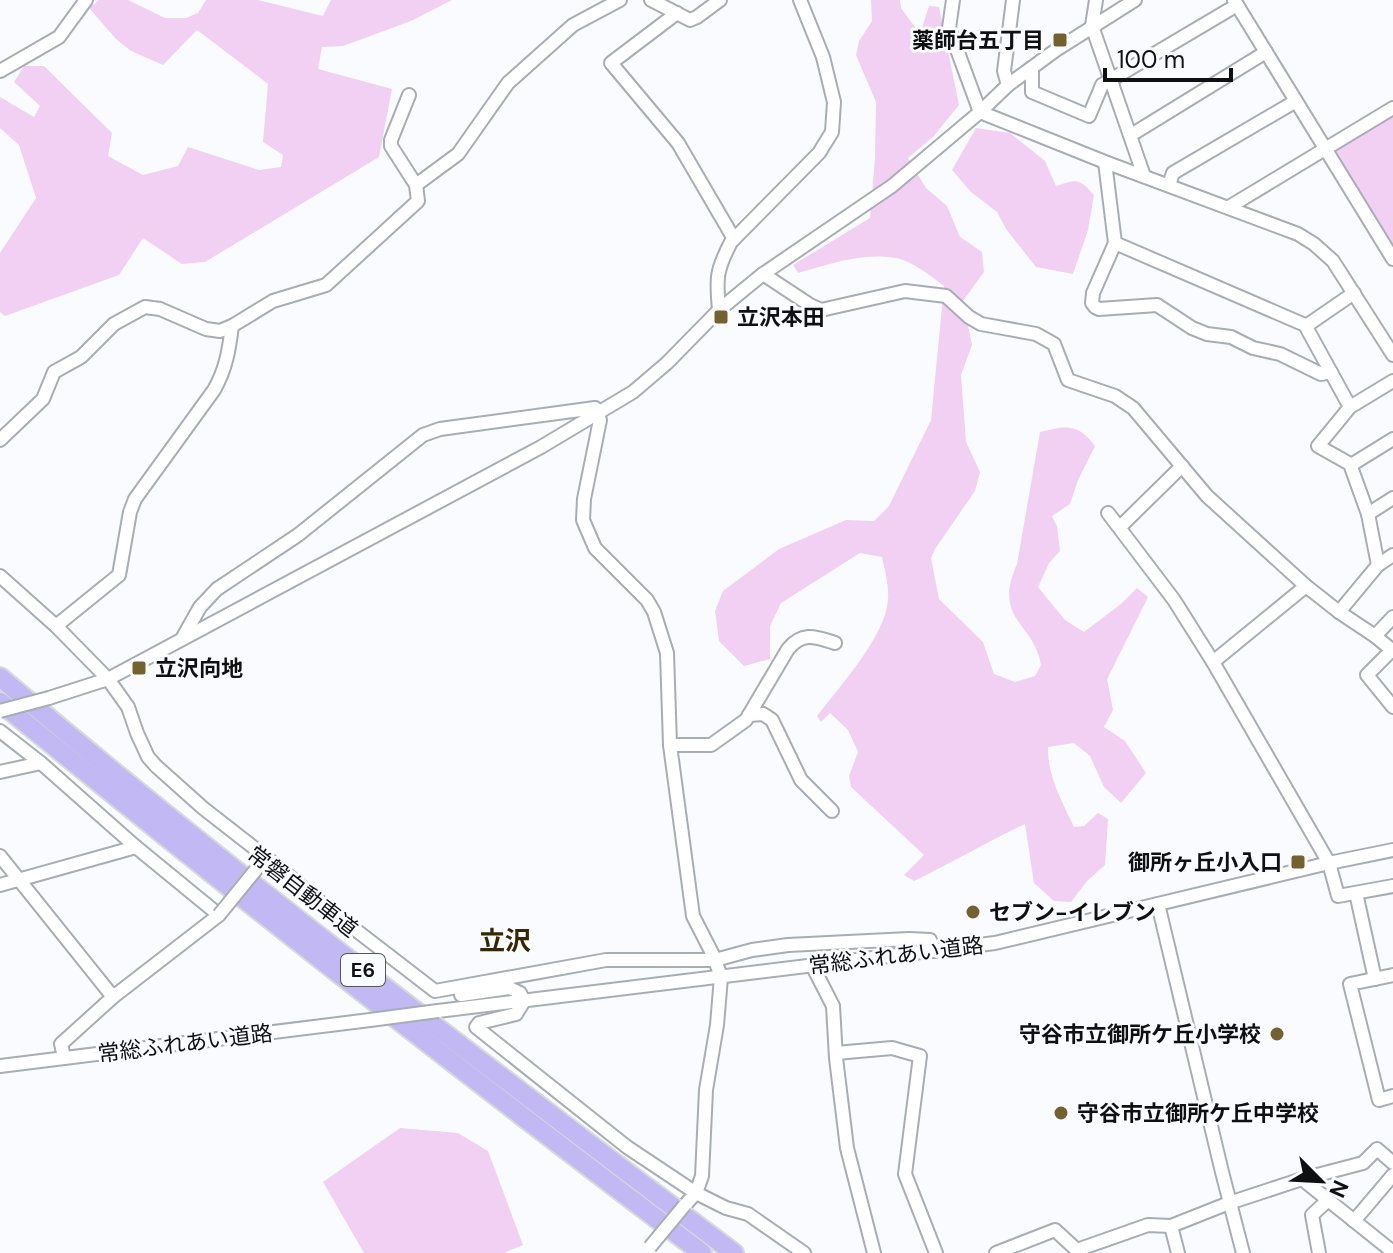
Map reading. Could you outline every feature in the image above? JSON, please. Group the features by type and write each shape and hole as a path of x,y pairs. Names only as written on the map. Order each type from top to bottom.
{"highway":[{"name":"常磐自動車道","path":"0,677 341,953 734,1253"},
{"name":"常磐自動車道","path":"0,702 330,968 702,1253"}],"street":[{"path":"0,71 59,37 86,0"},
{"path":"416,185 458,154 508,83 573,25 620,0"},
{"path":"651,0 690,20 720,0"},
{"path":"719,310 716,281 722,260 734,239 819,153 832,132 834,102 823,57 800,0"},
{"path":"953,0 949,28 980,112 1298,234 1333,261 1388,336 1393,355"},
{"path":"1008,85 1004,71 1013,0"},
{"path":"1096,0 1092,26 1144,176"},
{"path":"0,711 108,679 527,454 629,395 649,380 719,310 763,274 892,186 1008,85 1135,0"},
{"path":"1030,69 1032,92 1089,116 1102,85 1235,2 1393,259"},
{"path":"677,13 611,63 678,143 734,239"},
{"path":"1131,135 1266,52"},
{"path":"0,440 43,399 54,372 81,357 114,324 145,307 160,309 206,329 220,331 273,301 326,285 418,201 416,185 391,146 409,95"},
{"path":"1169,185 1173,173 1296,101"},
{"path":"1229,207 1393,108"},
{"path":"1105,162 1115,243 1093,293 1092,303 1095,307 1157,305 1207,334 1231,337 1253,348 1280,354 1321,374 1331,372"},
{"path":"1115,243 1306,326 1350,407"},
{"path":"763,274 821,310 905,291 946,296 981,324 1036,334 1054,344 1068,380 1115,396 1133,408 1207,496 1306,586 1392,651 1367,675 1393,707"},
{"path":"1306,326 1354,293"},
{"path":"56,626 119,575 135,499 223,375 232,326"},
{"path":"1378,565 1368,514 1351,465 1318,446 1350,407 1393,381"},
{"path":"182,639 200,607 217,589 298,535 423,435 440,429 595,408 600,420 584,499 583,520 595,548 647,600 667,653 670,745 693,916 721,977 706,1090 702,1176 696,1193 654,1250"},
{"path":"1351,465 1393,439"},
{"path":"1120,527 1182,466"},
{"path":"1368,514 1393,498"},
{"path":"1108,513 1174,600 1213,662 1329,863 1338,896 1393,886"},
{"path":"1339,612 1378,565 1393,555"},
{"path":"0,576 56,626 108,679 128,707 148,757 203,808 444,997 510,988 520,993 524,1001 516,1014 479,1023 476,1027 627,1147 696,1193 726,1208 748,1214 804,1253"},
{"path":"1213,662 1306,586"},
{"path":"1375,636 1393,617"},
{"path":"670,745 711,745 746,720 795,640 805,637 835,643"},
{"path":"749,715 763,714 772,720 801,780 832,811"},
{"path":"0,731 219,915"},
{"path":"0,772 41,763"},
{"path":"0,885 136,847"},
{"name":"常総ふれあい道路","path":"0,1066 995,943 1393,850"},
{"path":"0,856 113,997"},
{"path":"64,1057 61,1044 113,997 219,915 265,859"},
{"path":"1356,893 1375,979"},
{"path":"1158,904 1243,1253"},
{"path":"435,991 606,960 715,960 788,945 909,939 930,940 935,951"},
{"path":"812,965 833,1006 847,1148 874,1253"},
{"path":"1393,975 1350,984 1379,1100 1393,1096"},
{"path":"836,1053 892,1048 920,1056 905,1174 936,1253"},
{"path":"1001,1252 1055,1230 1078,1252 1148,1225 1171,1226 1302,1179 1363,1163 1377,1149 1393,1163"},
{"path":"1354,1221 1393,1175"},
{"path":"1302,1179 1393,1252"},
{"path":"1319,1253 1312,1215 1328,1200"},
{"path":"1171,1226 1178,1253"}],"shaded area":[{"path":"99,0 128,0 165,18 186,18 198,13 206,0 258,0 323,16 331,0 452,0 411,21 343,46 322,47 318,69 392,89 379,157 205,262 182,264 143,238 119,275 5,316 0,312 0,253 36,198 19,145 0,128 0,97 34,117 40,106 14,82 24,66 44,66 112,133 108,156 143,175 178,166 188,147 259,170 281,167 283,155 263,142 268,84 197,30 163,65 131,51 89,8"},
{"path":"871,0 900,0 901,8 920,34 929,6 939,7 959,105 933,137 908,158 926,188 947,206 960,237 982,252 984,272 963,301 972,345 961,375 966,442 980,472 975,491 931,558 939,599 983,642 994,674 1015,682 1035,676 1041,665 1037,651 1017,619 1009,597 1040,432 1064,427 1077,429 1095,446 1070,504 1052,516 1057,526 1060,551 1049,563 1038,587 1065,620 1084,632 1137,588 1148,597 1107,679 1113,710 1104,727 1125,741 1146,773 1121,803 1104,787 1090,756 1074,743 1048,747 1053,778 1074,827 1084,826 1098,813 1108,819 1105,865 1087,881 1071,902 1054,901 1034,883 1025,824 914,881 904,875 924,855 851,787 849,776 858,752 848,730 830,713 821,722 817,716 860,661 879,630 888,600 882,557 860,553 781,603 770,626 770,659 744,666 719,641 715,611 723,591 779,549 846,520 874,521 889,506 931,420 944,286 915,266 896,258 859,258 798,273 793,265 870,218 876,102 856,55 859,41 872,21"},
{"path":"1393,108 1393,259 1325,148"},
{"path":"976,128 1010,133 1045,161 1056,186 1077,182 1094,195 1088,230 1073,274 1036,267 1006,229 997,212 971,192 952,170"},
{"path":"400,1128 458,1133 488,1151 523,1245 504,1253 364,1253 323,1182"}],"place":[{"name":"薬師台五丁目","path":"1060,40"},
{"name":"立沢本田","path":"721,317"},
{"name":"立沢向地","path":"139,668"},
{"name":"御所ヶ丘小入口","path":"1298,862"},
{"name":"セブン-イレブン","path":"973,912"},
{"name":"守谷市立御所ケ丘小学校","path":"1277,1034"},
{"name":"守谷市立御所ケ丘中学校","path":"1061,1113"}],"district":[{"name":"立沢","path":"505,941"}]}
